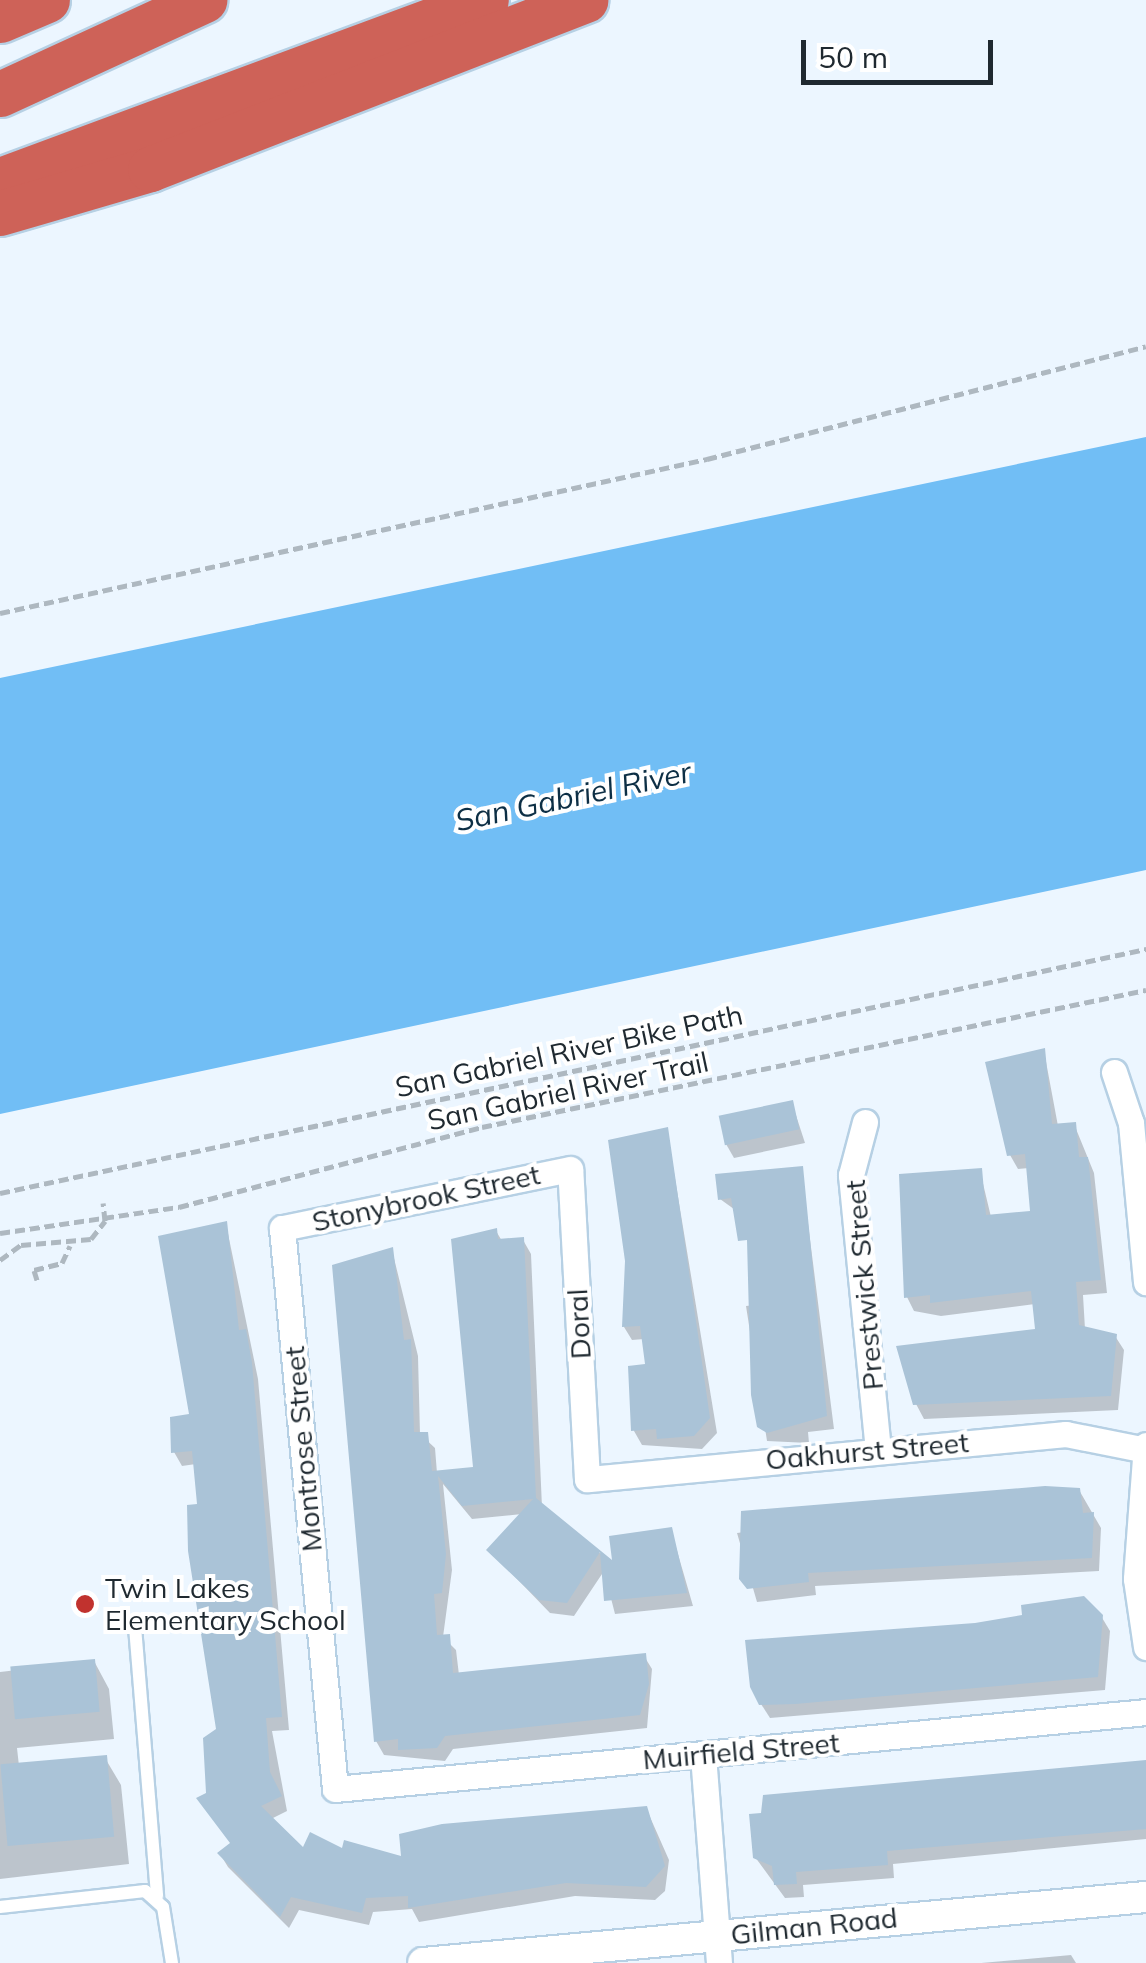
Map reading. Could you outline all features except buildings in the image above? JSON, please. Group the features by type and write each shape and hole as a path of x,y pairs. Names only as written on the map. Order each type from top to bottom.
{"highway":[{"path":"0,20 47,0"},
{"path":"0,94 204,0"},
{"path":"0,180 486,0"},
{"path":"0,214 150,169 585,0"}],"street":[{"path":"1114,1072 1131,1123 1146,1282"},
{"name":"Prestwick Street","path":"865,1122 851,1176 878,1449"},
{"name":"Stonybrook Street","path":"282,1228 570,1168"},
{"name":"Doral","path":"570,1168 587,1479"},
{"name":"Montrose Street","path":"282,1228 335,1790"},
{"name":"Oakhurst Street","path":"587,1479 1066,1434 1146,1447"},
{"path":"1146,1447 1136,1580 1146,1646"},
{"name":"Muirfield Street","path":"335,1790 1146,1712"},
{"path":"704,1755 718,1950"},
{"name":"Gilman Road","path":"423,1963 718,1950 1146,1897"}],"lane":[{"path":"135,1626 157,1896 172,1963"},
{"path":"0,1907 157,1896"}],"path":[{"path":"0,613 707,458 1146,346"},
{"name":"San Gabriel River Bike Path","path":"0,1193 1146,949"},
{"name":"San Gabriel River Trail","path":"0,1232 105,1221 482,1128 1146,990"},
{"path":"37,1280 34,1270 62,1262 70,1246 105,1221 103,1203"},
{"path":"27,1227 30,1243"},
{"path":"0,1260 30,1243 70,1246"}],"water":[{"name":"San Gabriel River","path":"1146,437 1146,870 0,1114 0,678"}],"place":[{"name":"Twin Lakes Elementary School","path":"85,1604"}]}
